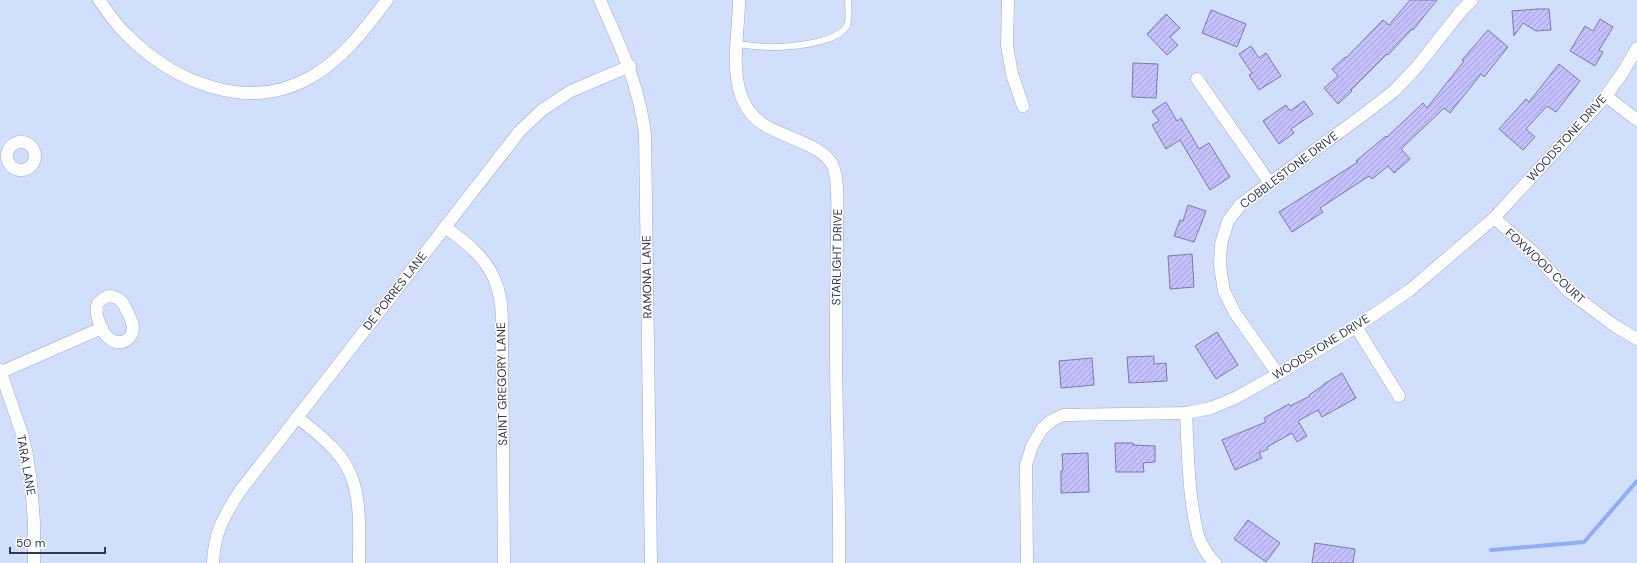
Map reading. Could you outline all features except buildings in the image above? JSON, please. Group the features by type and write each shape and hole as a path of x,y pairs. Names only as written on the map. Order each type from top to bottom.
{"street":[{"path":"98,0 138,46 167,67 198,84 215,89 234,93 257,93 278,91 316,74 349,47 387,0"},
{"name":"RAMONA LANE","path":"600,0 630,66 639,96 646,134 650,563"},
{"name":"STARLIGHT DRIVE","path":"739,0 739,26 736,44 737,78 742,98 750,112 763,124 819,151 827,158 834,168 837,201 836,322 839,563"},
{"path":"1008,0 1008,52 1012,74 1023,106"},
{"name":"COBBLESTONE DRIVE","path":"1278,374 1235,313 1224,291 1220,266 1220,244 1228,221 1241,204 1364,115 1394,91 1416,68 1472,0"},
{"name":"WOODSTONE DRIVE","path":"1027,563 1026,465 1032,446 1042,429 1051,420 1063,415 1186,413 1211,408 1235,398 1278,374 1356,326 1410,290 1494,218 1606,96 1623,72 1637,48"},
{"name":"DE PORRES LANE","path":"213,563 214,546 223,518 240,491 519,132 542,110 571,91 630,66"},
{"path":"1197,79 1270,183"},
{"path":"1606,96 1637,120"},
{"name":"FOXWOOD COURT","path":"1494,218 1533,252 1568,291 1615,326 1637,339"},
{"name":"SAINT GREGORY LANE","path":"445,227 483,260 497,285 501,303 504,563"},
{"path":"1356,326 1399,396"},
{"path":"0,371 102,328"},
{"name":"TARA LANE","path":"0,371 27,455 33,506 34,563"},
{"path":"1186,413 1191,490 1197,532 1203,545 1215,563"},
{"path":"297,417 337,454 346,465 353,480 358,521 359,563"}],"lane":[{"path":"736,44 778,47 819,42 843,31 847,25 848,0"}],"waterway":[{"path":"1491,550 1584,542 1637,481"}]}
